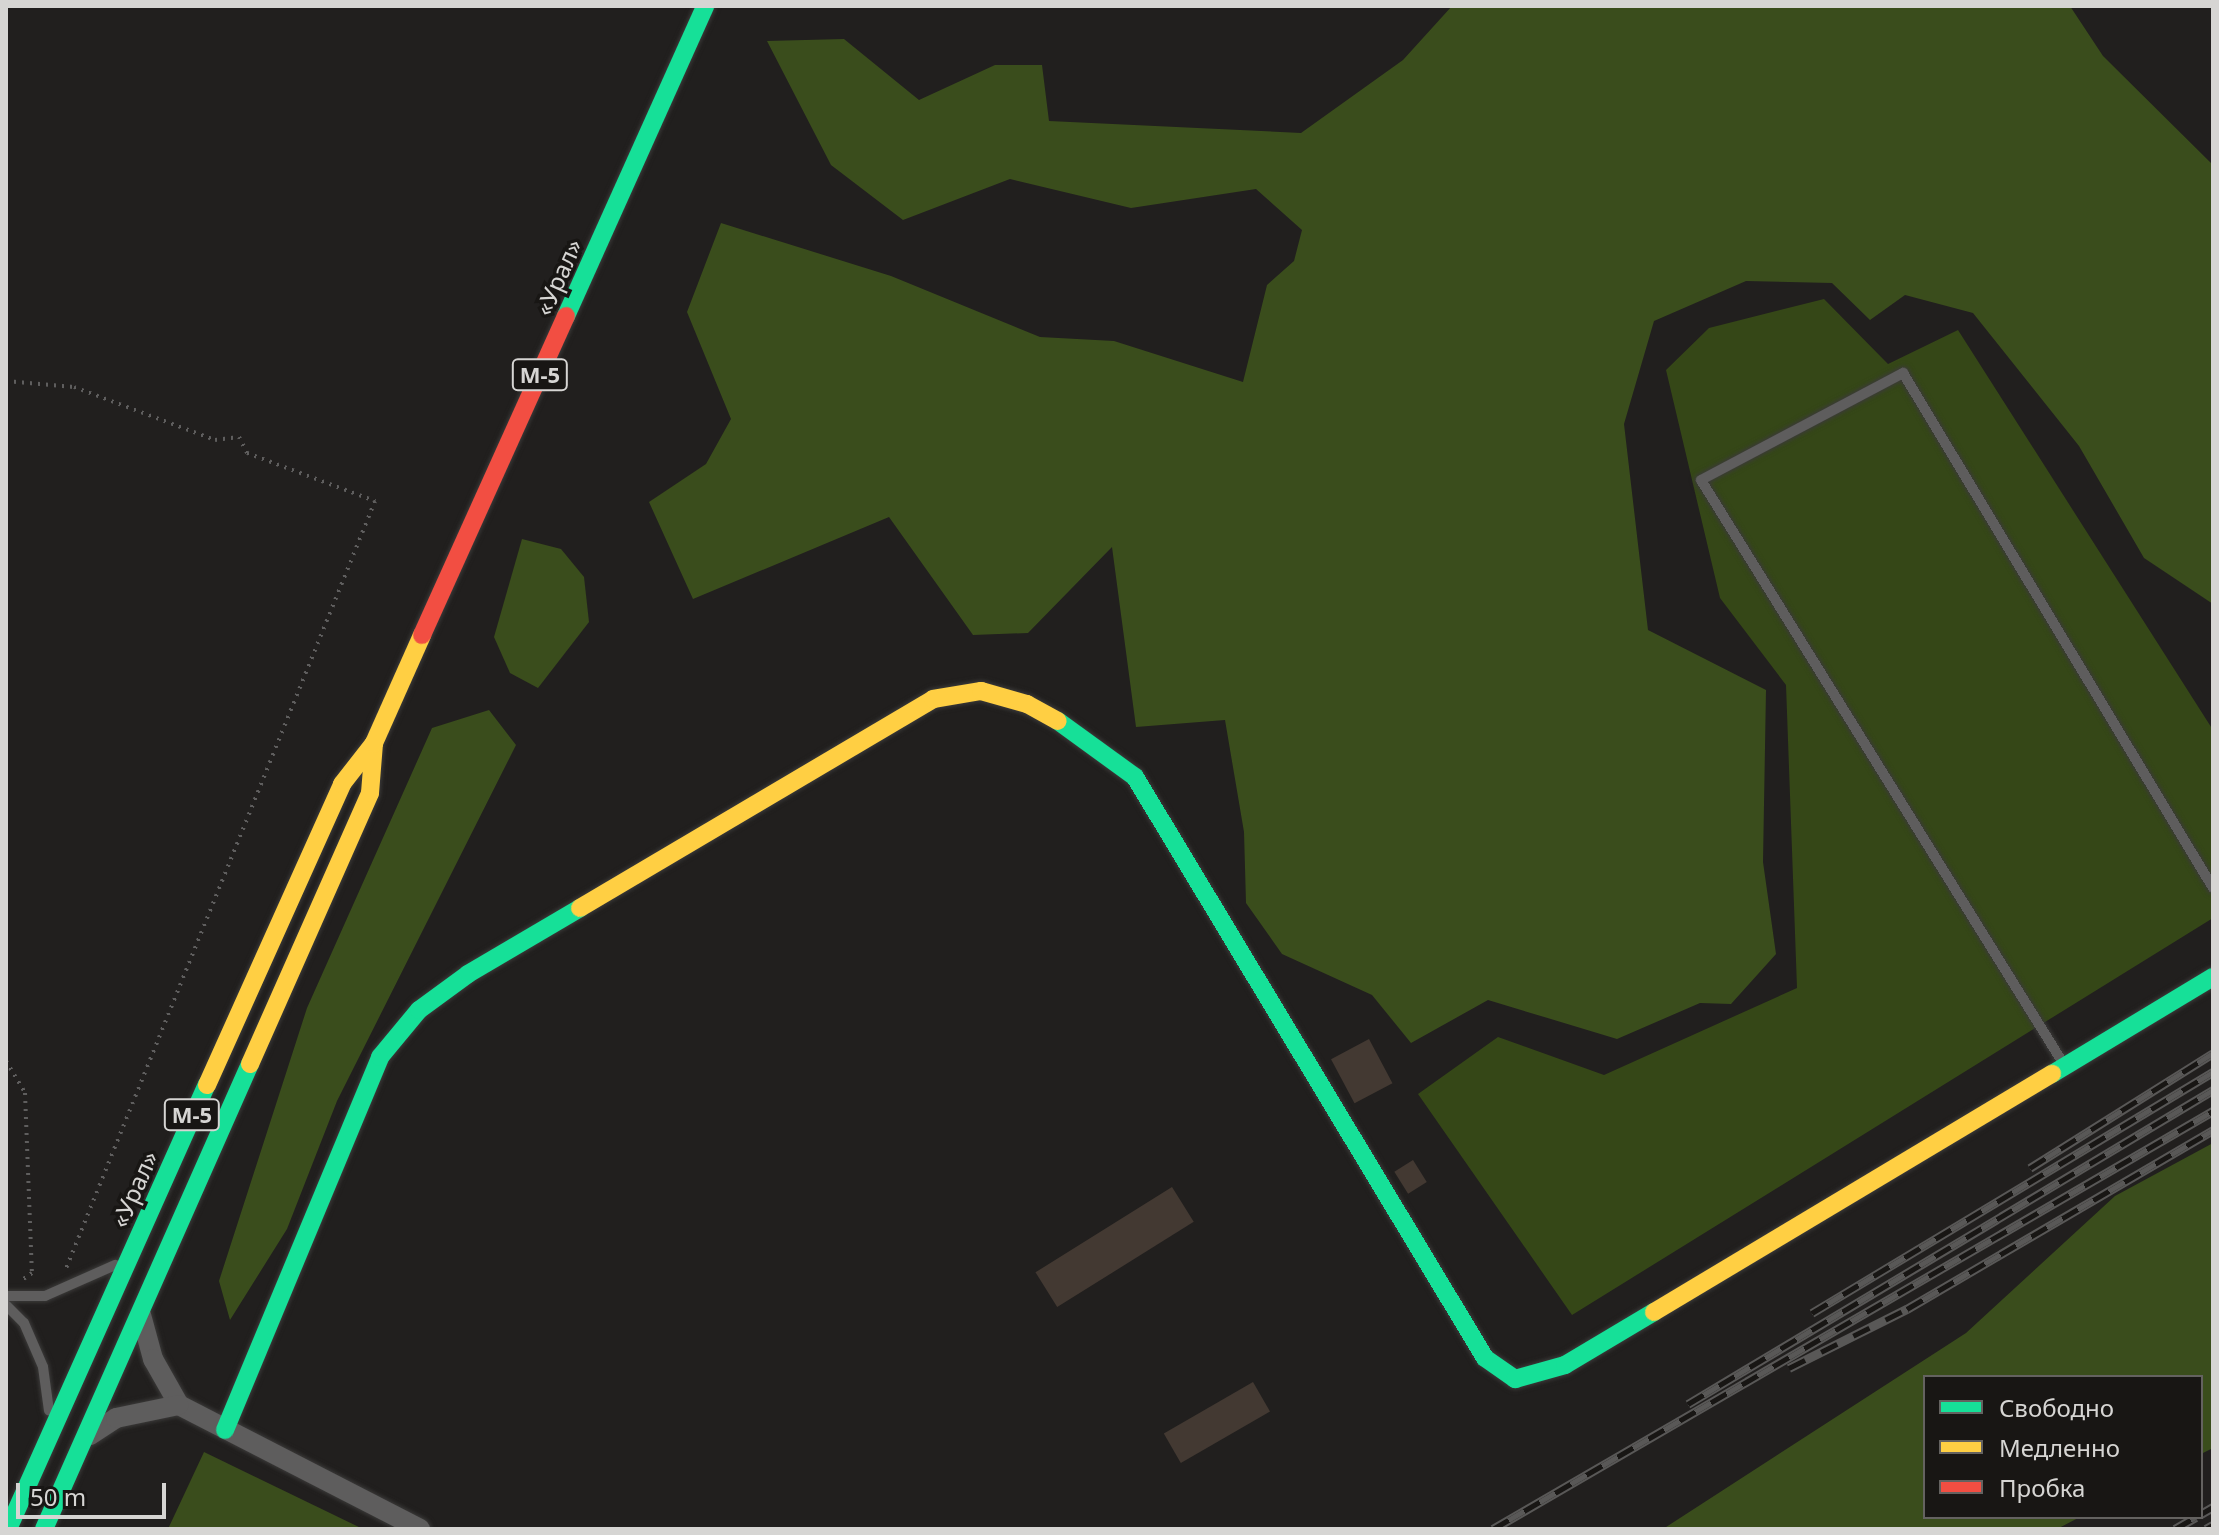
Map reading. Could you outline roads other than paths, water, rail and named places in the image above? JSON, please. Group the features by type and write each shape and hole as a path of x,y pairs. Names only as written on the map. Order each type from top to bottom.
{"main road":[{"name":"«Урал»","path":"8,1529 342,784 374,743 705,6"},
{"path":"225,1430 380,1057 419,1010 468,974 933,699 981,691 1027,704 1083,735 1135,777 1485,1358 1515,1379 1565,1365 2213,977"},
{"name":"«Урал»","path":"44,1529 370,793 374,743"}],"street":[{"path":"141,1315 153,1359 179,1405 420,1529"},
{"path":"86,1437 116,1418 179,1405"}],"lane":[{"path":"2064,1065 1701,480 1903,373 2213,888"},
{"path":"6,1296 57,1292 131,1255"},
{"path":"6,1305 24,1323 43,1367 52,1430"}],"railway":[{"path":"2030,1168 2213,1053"},
{"path":"1812,1313 2213,1072"},
{"path":"1688,1404 2213,1090"},
{"path":"1493,1529 2213,1111"},
{"path":"1789,1368 1907,1309 2213,1130"},
{"path":"2203,1513 2213,1507"},
{"path":"2175,1529 2192,1519"},
{"path":"2206,1529 2213,1525"}]}
